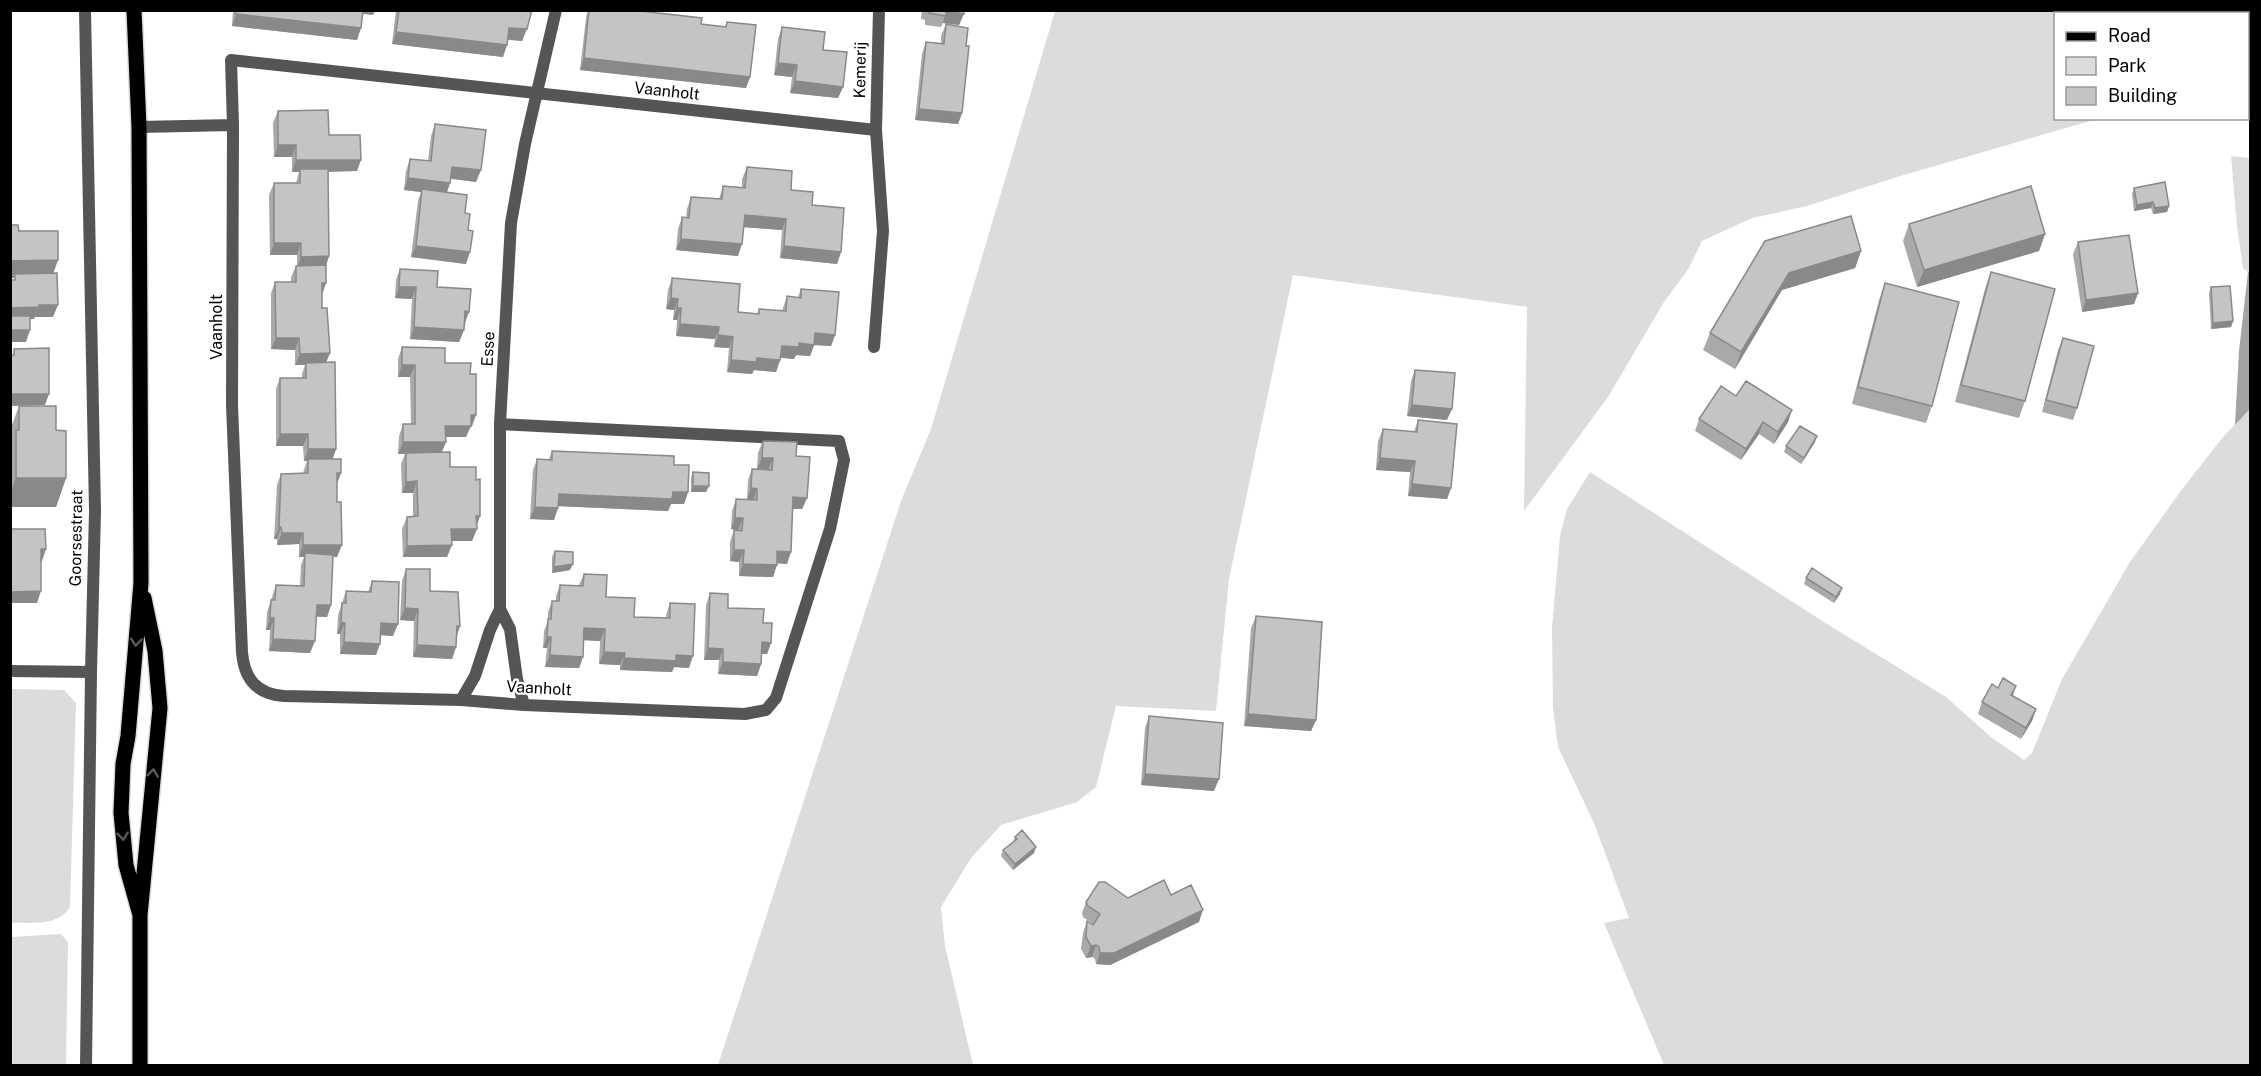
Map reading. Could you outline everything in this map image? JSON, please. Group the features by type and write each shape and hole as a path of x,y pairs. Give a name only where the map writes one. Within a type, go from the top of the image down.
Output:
{"main road":[{"path":"135,10 139,127 141,583 128,736 123,764 121,813 126,865 140,915"},
{"path":"140,1065 140,915 160,708 155,651 141,583"}],"street":[{"name":"Goorsestraat","path":"85,10 95,511 86,1065"},
{"path":"537,94 556,10"},
{"name":"Kemerij","path":"876,130 879,10"},
{"name":"Vaanholt","path":"500,424 839,441 844,460 830,528 776,698 766,710 746,714 524,705 461,700 271,695 256,686 244,670 232,405 233,125 231,60 876,130"},
{"name":"Esse","path":"461,700 476,676 490,630 500,609 500,424 512,223 537,94"},
{"path":"139,127 233,125"},
{"path":"874,347 883,231 876,130"},
{"name":"Esse","path":"500,609 510,629 517,679 524,705"},
{"path":"10,672 91,672"}],"green space":[{"path":"1055,10 2200,11 2054,12 2054,120 2094,120 1897,177 1807,206 1752,218 1702,241 1689,268 1664,302 1608,397 1524,511 1527,307 1293,275 1229,579 1216,711 1116,706 1096,787 1077,802 1001,825 971,858 941,907 945,946 973,1065 718,1065 901,501 931,429"},
{"path":"2231,156 2250,158 2250,274 2243,268"},
{"path":"2250,409 2250,1065 1664,1065 1604,923 1629,918 1594,823 1558,747 1553,708 1552,627 1560,536 1567,509 1590,472 1827,624 1946,697 1991,737 2024,760 2032,753 2062,679 2130,562 2223,437"},
{"path":"11,689 64,690 76,703 70,907 59,918 51,921 11,923"},
{"path":"61,934 68,942 66,1065 11,1065 11,937"}],"shaded area":[{"path":"2248,272 2250,274 2250,409 2235,425 2239,351"}],"building":[{"path":"236,10 363,10 361,28 236,14"},
{"path":"399,10 532,10 527,29 509,28 507,45 396,32"},
{"path":"589,10 631,10 702,18 701,24 726,27 727,22 756,25 750,77 584,58"},
{"path":"929,10 964,10 964,14 946,11 946,16 929,13"},
{"path":"946,24 968,28 966,46 969,46 962,113 919,109 926,42 944,44"},
{"path":"782,27 825,32 823,50 847,52 843,87 795,81 797,65 778,63"},
{"path":"328,110 329,135 360,135 361,160 296,160 296,145 278,145 278,111"},
{"path":"435,124 486,130 481,170 452,167 450,183 408,178 410,159 431,161"},
{"path":"747,167 792,171 791,190 813,192 812,205 844,208 841,252 784,246 786,219 745,215 742,244 681,239 682,217 689,218 691,197 722,199 723,186 745,188"},
{"path":"300,169 328,169 329,256 301,257 301,243 274,243 274,183 300,183"},
{"path":"2165,182 2169,206 2155,208 2153,202 2137,205 2134,188"},
{"path":"2031,186 2045,234 1924,270 1909,224"},
{"path":"422,189 467,195 465,213 470,214 468,230 473,231 470,252 416,246"},
{"path":"1851,216 1861,251 1789,273 1741,352 1710,333 1765,241"},
{"path":"10,225 18,225 19,231 58,231 58,260 10,261"},
{"path":"2129,235 2138,293 2086,300 2078,242"},
{"path":"326,265 326,283 322,283 322,308 327,308 330,353 300,354 299,338 276,338 275,282 296,282 296,266"},
{"path":"400,269 438,271 437,287 471,289 469,312 465,311 464,330 414,327 416,287 399,287"},
{"path":"1991,272 2055,289 2025,401 1961,385"},
{"path":"57,273 58,305 10,308 10,280 15,280 15,274"},
{"path":"672,278 740,284 738,312 759,314 759,309 786,311 787,296 801,298 801,289 839,292 835,335 815,333 814,345 799,343 799,347 782,346 780,360 757,358 756,362 731,360 733,337 718,335 719,327 680,324 681,308 677,308 678,299 671,298"},
{"path":"1885,283 1959,302 1932,406 1858,387"},
{"path":"2230,286 2233,321 2213,323 2211,287"},
{"path":"10,316 30,316 30,330 10,330"},
{"path":"2063,338 2094,346 2077,408 2046,400"},
{"path":"402,347 445,348 445,363 471,363 470,374 476,374 476,415 471,415 471,426 445,426 446,442 403,442 403,424 415,424 415,365 402,365"},
{"path":"49,348 49,394 10,394 10,355 14,355 14,349"},
{"path":"335,362 336,449 308,449 308,434 280,434 280,378 306,378 306,363"},
{"path":"1415,370 1455,373 1452,409 1412,405"},
{"path":"1746,381 1792,410 1778,432 1763,422 1746,449 1699,419 1721,386 1736,396"},
{"path":"19,406 56,406 56,430 66,431 66,478 16,478 16,430 19,430"},
{"path":"1418,420 1457,424 1451,488 1412,484 1415,461 1380,458 1383,429 1417,432"},
{"path":"1800,426 1817,436 1804,458 1786,446"},
{"path":"763,441 797,442 796,456 810,457 807,498 793,497 791,552 777,551 777,565 743,564 744,550 734,550 734,530 742,531 743,518 735,518 736,499 757,500 757,489 751,488 752,469 772,470 773,458 762,458"},
{"path":"552,451 674,456 674,465 689,465 688,492 673,492 672,499 559,494 558,508 535,507 537,459 552,460"},
{"path":"450,452 450,467 476,467 476,480 480,479 480,516 476,516 477,529 451,529 452,545 407,546 407,517 418,516 417,481 406,482 406,453"},
{"path":"308,459 341,459 341,473 337,473 337,502 341,502 342,545 303,545 303,533 282,533 279,527 281,474 308,473"},
{"path":"693,472 709,473 709,486 693,486"},
{"path":"10,529 45,529 46,549 41,549 41,591 10,592"},
{"path":"555,551 573,552 573,564 554,567"},
{"path":"305,553 333,555 331,605 317,605 315,641 273,639 274,618 270,618 271,600 275,600 276,585 304,586"},
{"path":"1812,568 1842,588 1836,597 1806,578"},
{"path":"406,569 430,569 430,591 458,592 460,626 457,626 456,647 417,645 418,609 405,608"},
{"path":"584,574 607,575 606,597 635,598 634,617 670,618 670,603 695,604 693,656 676,655 676,661 624,658 625,653 604,652 605,629 584,628 583,657 550,655 551,637 547,637 552,601 559,601 560,585 583,586"},
{"path":"372,581 399,582 398,624 381,623 380,644 344,642 345,623 341,622 342,603 346,603 346,591 371,592"},
{"path":"710,593 728,594 728,608 764,609 763,623 772,623 771,643 762,642 761,664 723,662 723,649 708,648"},
{"path":"1256,616 1322,622 1316,720 1248,714"},
{"path":"2003,678 2016,686 2011,695 2036,709 2026,728 1982,702 1992,684 1998,688"},
{"path":"1149,716 1223,723 1219,779 1145,774"},
{"path":"1022,830 1036,847 1015,864 1003,850 1017,839 1015,837"},
{"path":"1164,880 1171,895 1191,885 1203,910 1114,953 1100,953 1099,947 1091,946 1086,937 1087,921 1093,925 1100,914 1086,902 1099,882 1105,882 1128,898"}]}
